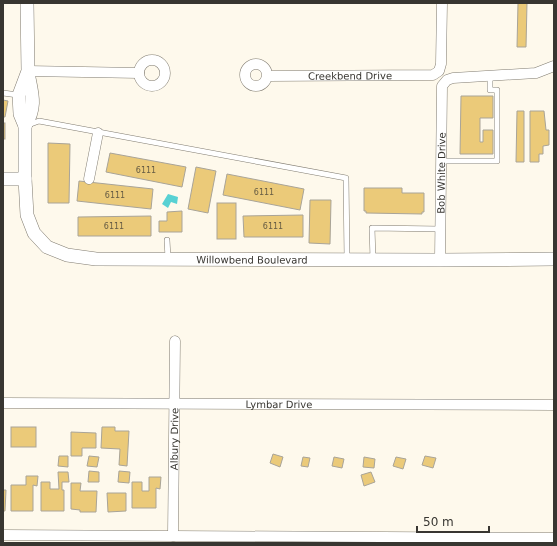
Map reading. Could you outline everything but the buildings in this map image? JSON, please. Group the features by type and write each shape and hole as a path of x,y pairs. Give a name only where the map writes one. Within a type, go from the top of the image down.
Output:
{"street":[{"path":"25,126 32,114 32,96 28,71 27,3"},
{"name":"Creekbend Drive","path":"268,76 433,75 439,71 441,64 442,3"},
{"path":"490,76 536,73 554,66"},
{"path":"28,71 139,73"},
{"path":"3,179 24,179 25,126 20,114 19,95 28,71"},
{"name":"Bob White Drive","path":"440,260 442,86 447,80 453,78 490,76"},
{"path":"89,179 98,133"},
{"name":"Willowbend Boulevard","path":"24,179 27,215 34,233 47,247 67,255 96,259 554,259"},
{"name":"Albury Drive","path":"173,536 175,341"},
{"name":"Lymbar Drive","path":"3,403 554,405"},
{"path":"3,535 554,538"}],"lane":[{"path":"440,161 497,161 497,90 490,90 490,76"},
{"path":"3,93 19,95"},
{"path":"25,126 39,121 346,178 347,260"},
{"path":"373,260 372,228 440,229"},
{"path":"167,240 168,259"}],"water":[{"path":"168,194 178,197 177,204 171,202 168,208 162,204"}]}
